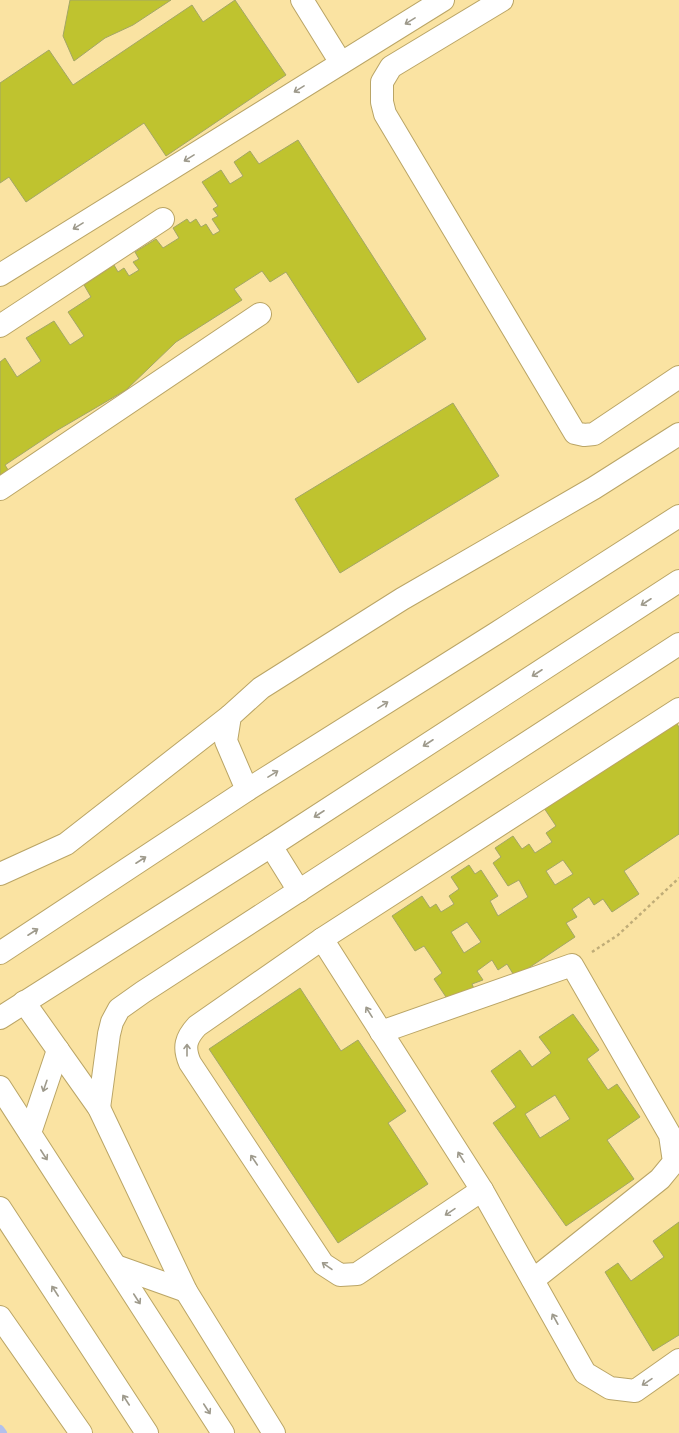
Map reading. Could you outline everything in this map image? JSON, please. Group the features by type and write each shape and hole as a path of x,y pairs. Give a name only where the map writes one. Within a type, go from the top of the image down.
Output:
{"street":[{"path":"302,0 341,63"},
{"path":"0,275 443,0"},
{"path":"502,0 390,67 382,82 382,102 385,114 575,433 584,435 594,434 679,377"},
{"path":"0,326 163,219"},
{"path":"0,489 260,314"},
{"path":"0,874 66,844 230,716 261,688 402,599 594,488 679,434"},
{"path":"0,953 247,790 679,516"},
{"path":"0,1018 271,846 679,581"},
{"path":"99,1108 109,1034 112,1022 119,1009 679,644"},
{"path":"482,1190 357,1274 340,1275 323,1264 190,1063 186,1053 190,1034 197,1026 322,939 679,709"},
{"path":"230,716 226,742 247,790"},
{"path":"271,846 299,891"},
{"path":"322,939 482,1190 585,1373 610,1388 635,1390 679,1360"},
{"path":"381,1032 572,965 670,1135 674,1162 660,1179 533,1280"},
{"path":"24,1002 99,1108 186,1291 274,1433"},
{"path":"30,1133 58,1050"},
{"path":"0,1086 223,1433"},
{"path":"0,1208 147,1433"},
{"path":"116,1266 186,1291"},
{"path":"0,1317 81,1433"}],"path":[{"path":"572,965 618,935 679,878"}],"building":[{"path":"70,0 171,0 133,25 105,38 74,61 63,36"},
{"path":"235,0 286,75 166,156 144,123 26,202 9,177 0,183 0,83 49,50 73,85 192,5 203,22"},
{"path":"298,140 426,339 358,383 286,272 270,282 262,271 234,289 242,300 176,342 126,390 56,431 5,465 10,473 0,479 0,362 5,358 17,377 41,361 26,338 54,321 70,345 84,336 68,312 91,297 84,285 114,265 118,272 124,268 129,276 139,270 133,262 139,259 135,252 156,239 163,248 179,238 173,228 187,219 190,223 196,219 201,227 206,224 213,235 220,231 212,219 218,216 213,209 218,206 202,182 221,170 230,184 243,176 234,162 250,151 259,164"},
{"path":"453,403 499,476 340,573 295,499"},
{"path":"673,718 679,727 679,834 624,871 639,894 612,912 603,899 594,905 589,897 572,909 577,917 566,923 575,937 515,977 507,964 498,970 492,960 477,971 483,980 472,984 475,991 450,1003 434,979 442,973 424,946 415,951 392,916 422,896 430,908 436,904 441,912 454,904 449,896 459,889 451,877 469,865 475,874 481,870 498,896 490,901 498,916 528,897 519,880 508,886 493,863 501,857 495,848 513,836 522,849 529,844 535,853 552,842 546,833 556,826 542,805","holes":["563,860 573,874 555,885 546,871","467,922 481,942 464,953 451,932"]},
{"path":"300,988 341,1051 358,1040 406,1111 388,1123 428,1184 338,1243 209,1049"},
{"path":"573,1014 599,1050 587,1059 608,1090 617,1084 640,1117 607,1140 634,1179 566,1226 493,1123 516,1107 491,1071 520,1050 532,1067 551,1053 539,1037","holes":["555,1095 570,1119 540,1138 525,1114"]},
{"path":"679,1222 679,1335 653,1351 605,1272 618,1263 631,1281 664,1257 653,1241"}],"waterway":[{"path":"0,1429 3,1433"}]}
